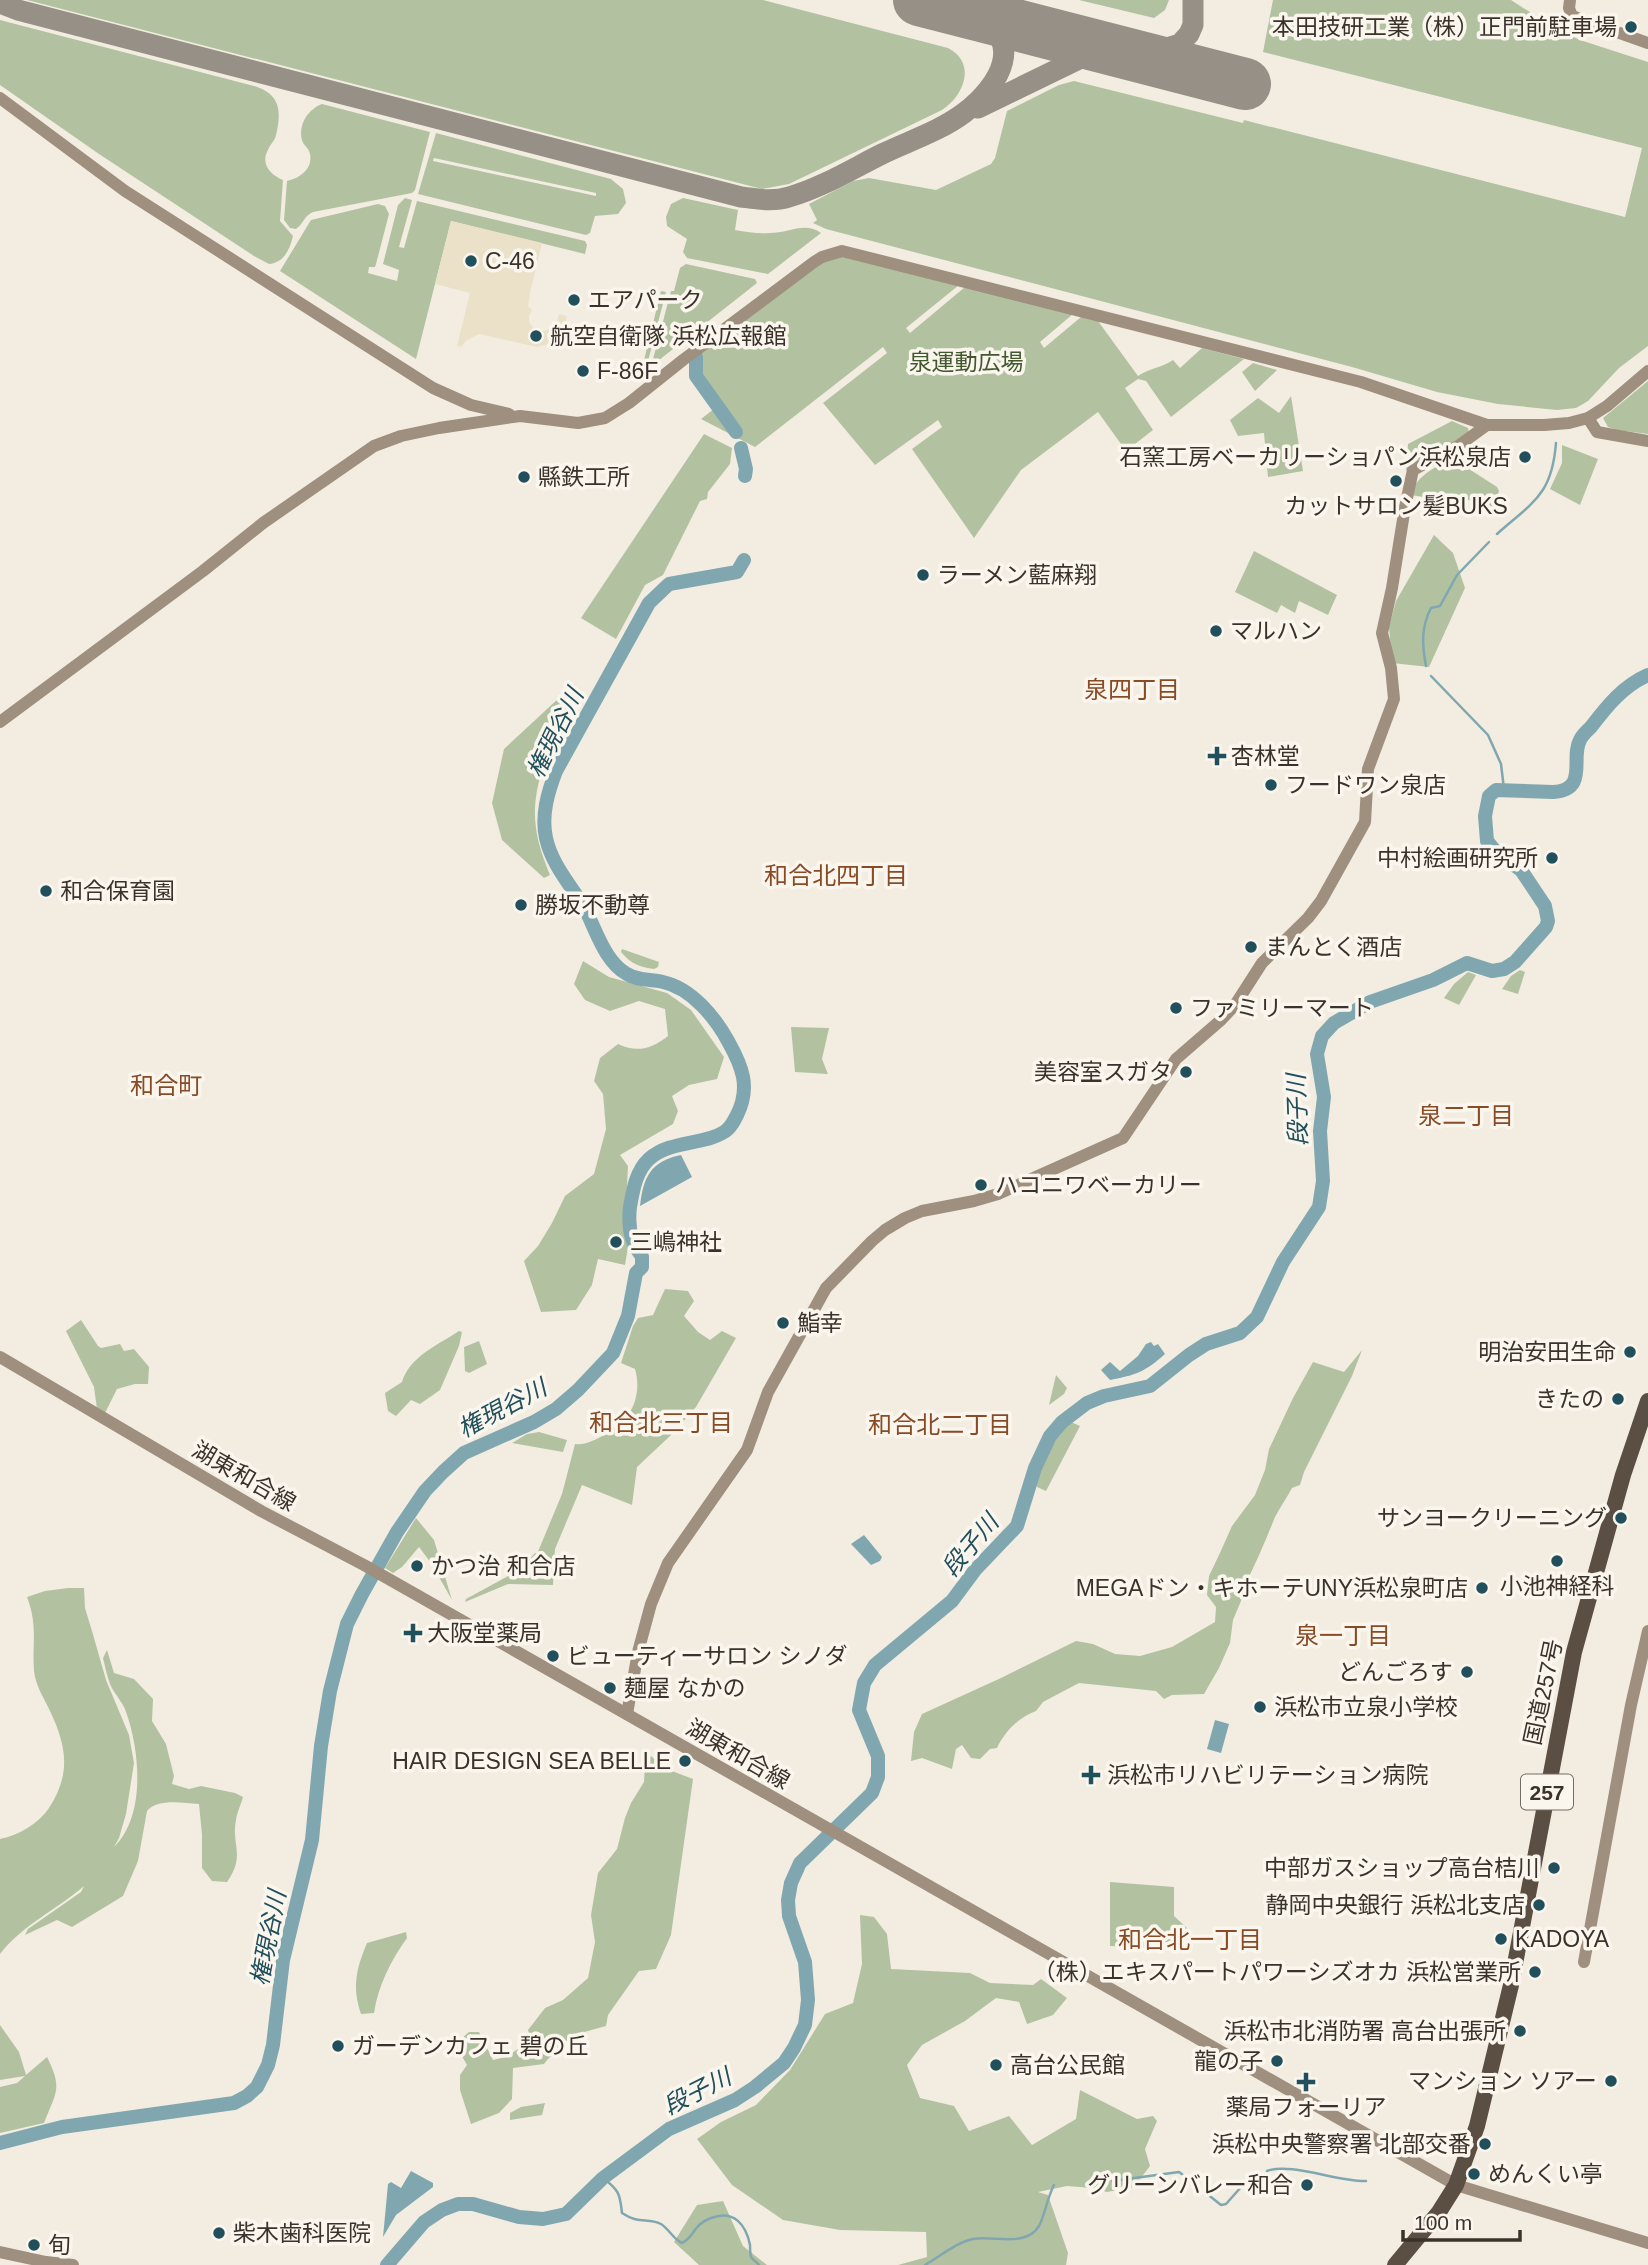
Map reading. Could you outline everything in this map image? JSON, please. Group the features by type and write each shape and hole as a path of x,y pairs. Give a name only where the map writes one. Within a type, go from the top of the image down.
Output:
{"highway":[{"name":"国道257号","path":"1395,2265 1439,2212 1456,2185 1481,2114 1505,2016 1574,1651 1623,1475 1648,1401"}],"street":[{"path":"1570,0 1572,16 1648,43"},
{"path":"0,98 125,191 433,388 471,405 520,416 578,423 605,418 629,404 814,262 842,251 1361,382 1487,425 1544,425 1588,418 1607,406 1648,371"},
{"path":"0,722 263,523 374,446 401,436 439,428 520,416"},
{"path":"1588,418 1597,432 1648,441"},
{"path":"627,1714 645,1628 668,1563 747,1450 768,1392 826,1287 872,1241 905,1218 922,1211 974,1202 998,1194 1123,1138 1176,1059 1235,1005 1262,963 1308,918 1321,901 1366,822 1368,769 1394,699 1391,668 1382,633 1413,470 1458,446 1487,425"},
{"name":"湖東和合線","path":"0,1357 261,1511 364,1565 1456,2185 1648,2243"},
{"path":"1584,1962 1631,1706 1648,1631"},
{"path":"0,2252 74,2265"}],"green space":[{"path":"27,0 763,0 948,48 957,54 965,71 956,97 942,110 789,184 762,189"},
{"path":"1079,0 1169,0 1165,10 1154,18"},
{"path":"1273,0 1511,0 1553,27 1580,40 1648,62 1648,346 1619,368 1588,401 1576,408 1557,410 1498,404 1437,392 1352,367 826,229 813,223 817,220 809,204 853,181 869,178 936,190 991,164 1007,111 1059,85 1074,81 1243,123 1244,120 1625,217 1642,148 1263,52"},
{"path":"0,20 254,86 274,98 279,118 275,137 265,160 271,172 283,180 280,221 293,236 286,254 279,261 269,264 254,256 0,85"},
{"path":"322,104 430,132 412,193 313,212 296,229 290,228 284,220 287,181 301,175 310,164 310,154 303,142 301,129 308,114"},
{"path":"436,133 611,179 623,189 626,203 618,214 595,216 590,233 586,235 418,194","holes":["434,158 596,193 596,196 433,161"]},
{"path":"405,198 412,200 399,247 404,248 417,201 585,241 585,254 451,221 416,359 280,271 311,220 378,204 385,206 389,214 375,267 369,267 368,273 397,281 399,270 383,264 398,205"},
{"path":"683,198 738,210 735,230 777,233 809,228 821,233 768,274 687,258 683,252 687,239 667,226 666,217 671,204"},
{"name":"泉運動広場","path":"834,257 849,257 959,285 906,328 910,333 965,287 1073,314 1040,342 1044,348 1081,317 1098,321 1138,376 1173,360 1180,368 1202,348 1244,359 1171,417 1146,381 1138,379 1125,388 1153,430 1126,451 1098,412 1021,470 974,538 912,449 942,427 938,420 875,465 823,403 887,353 883,347 755,447 701,419 719,405 721,400 701,372 699,353 818,263"},
{"path":"686,264 755,279 757,283 654,364 652,363 671,291 674,291 680,268"},
{"path":"661,291 666,292 648,361 644,360"},
{"path":"1253,363 1277,370 1255,391 1242,372"},
{"path":"1648,381 1648,434 1608,427 1603,418"},
{"path":"1291,396 1303,471 1268,477 1264,433 1238,436 1230,420 1258,398 1279,413"},
{"path":"1452,421 1468,428 1469,435 1406,471 1408,444"},
{"path":"704,434 732,448 730,464 708,492 707,499 700,501 663,575 645,585 616,639 581,618"},
{"path":"1562,445 1598,459 1580,505 1550,489 1562,463"},
{"path":"1452,458 1497,487 1499,491 1494,507 1461,498 1459,503 1411,495 1422,477"},
{"path":"1434,535 1453,553 1465,588 1429,667 1392,663 1389,627 1396,601"},
{"path":"1254,551 1337,595 1328,615 1299,601 1295,613 1281,605 1277,613 1235,592"},
{"path":"574,684 583,692 555,739 537,792 537,834 550,875 544,878 502,840 492,803 504,749"},
{"path":"622,949 659,962 658,967 654,969 636,964 621,952"},
{"path":"583,961 609,977 667,993 691,1010 724,1057 717,1079 689,1085 672,1096 678,1111 673,1124 620,1155 628,1166 625,1224 628,1247 625,1265 598,1259 592,1285 576,1310 541,1312 524,1261 538,1246 565,1196 594,1174 606,1129 603,1094 594,1081 600,1058 618,1044 638,1049 656,1044 668,1036 665,1009 639,1001 610,1011 585,1000 574,984"},
{"path":"1520,970 1525,972 1518,994 1502,989 1511,976"},
{"path":"1468,972 1476,975 1459,1005 1444,998 1454,984"},
{"path":"791,1027 829,1028 822,1059 828,1074 795,1072"},
{"path":"665,1289 688,1291 694,1301 684,1316 698,1332 710,1340 722,1331 736,1338 696,1407 637,1467 632,1505 582,1485 555,1549 553,1585 508,1584 465,1602 519,1570 537,1554 562,1494 575,1444 589,1442 605,1434 630,1412 636,1396 636,1374 635,1369 621,1363 633,1326 638,1318 653,1315"},
{"path":"81,1320 98,1346 101,1348 120,1344 124,1351 134,1349 149,1367 148,1384 117,1389 105,1413 97,1409 94,1387 66,1331"},
{"path":"459,1331 462,1332 459,1346 440,1390 420,1404 411,1400 396,1416 388,1411 385,1393 402,1382 418,1358"},
{"path":"479,1341 487,1364 469,1373 465,1371 464,1347"},
{"path":"1362,1350 1300,1485 1292,1488 1275,1517 1245,1585 1246,1589 1233,1620 1230,1643 1204,1694 1172,1695 1164,1699 1156,1691 1079,1683 1043,1702 1036,1711 1018,1721 997,1748 990,1749 980,1759 971,1758 962,1745 956,1749 952,1769 922,1758 911,1761 914,1732 922,1714 1076,1641 1093,1644 1115,1654 1140,1656 1172,1647 1215,1622 1216,1607 1207,1595 1209,1576 1232,1526 1255,1495 1265,1470 1269,1449 1293,1398 1313,1362 1344,1372"},
{"path":"1056,1375 1067,1388 1064,1394 1049,1405"},
{"path":"1071,1422 1080,1426 1046,1491 1037,1487 1043,1460 1052,1443"},
{"path":"539,1432 567,1440 563,1452 512,1443 527,1434"},
{"path":"416,1518 434,1540 452,1600 419,1547 402,1567 393,1573 385,1568"},
{"path":"68,1588 84,1588 85,1608 106,1680 129,1735 134,1763 126,1814 114,1847 124,1834 136,1801 137,1764 126,1712 107,1674 103,1658 107,1650 114,1673 134,1679 153,1699 152,1721 166,1744 174,1776 172,1784 189,1789 201,1786 243,1797 235,1829 236,1865 227,1882 212,1881 202,1868 199,1804 157,1804 147,1811 138,1861 123,1896 72,1927 57,1920 25,1935 28,1929 81,1892 84,1886 19,1934 0,1954 0,1839 28,1828 45,1814 61,1784 64,1760 60,1737 35,1677 34,1626 27,1597"},
{"path":"651,1756 664,1768 693,1779 671,1935 656,1969 639,1971 608,2015 606,2026 570,2036 544,2064 513,2068 512,2099 499,2113 471,2124 460,2090 460,2075 467,2065 455,2044 469,2032 479,2032 493,2060 506,2057 531,2040 528,2030 545,2008 563,2000 588,1978 595,1942 591,1915 598,1873 617,1849 625,1818 644,1782 645,1764"},
{"path":"1110,1882 1174,1887 1174,1916 1189,1930 1187,1950 1110,1946"},
{"path":"860,1915 874,1917 887,1934 891,1969 970,1973 990,1983 1033,1985 1041,1979 1067,1998 1053,2015 1027,2024 1019,2002 996,1998 965,2021 922,2045 907,2065 920,2098 954,2106 969,2131 1009,2116 1032,2145 1076,2119 1080,2090 1137,2119 1153,2116 1157,2121 1145,2149 1150,2166 1134,2187 1107,2192 1067,2186 1038,2192 1048,2195 1068,2253 1066,2265 898,2265 927,2257 926,2232 840,2230 783,2220 732,2185 697,2139 721,2122 756,2105 790,2070 825,2014 853,2003 862,1964"},
{"path":"406,1932 407,1938 382,1983 374,2013 361,2014 356,1978 367,1943"},
{"path":"0,2025 19,2052 26,2075 47,2057 55,2076 56,2090 44,2123 0,2133 0,2087 17,2083 25,2076 0,2080"},
{"path":"545,2103 542,2115 510,2120 510,2113 521,2107"},
{"path":"723,2201 743,2246 767,2265 699,2265 674,2242 697,2205"}],"shaded area":[{"path":"451,221 542,243 530,293 528,306 532,310 529,322 535,330 545,331 557,321 559,314 567,316 560,345 552,343 537,347 479,334 461,347 457,346 470,293 435,284"}],"water":[{"path":"681,1155 692,1177 640,1206 643,1187 650,1172 662,1161"},
{"path":"1151,1342 1154,1346 1158,1344 1165,1354 1146,1369 1110,1380 1101,1370 1110,1362 1120,1371"},
{"path":"864,1535 882,1557 871,1565 851,1544"},
{"path":"1215,1720 1229,1724 1221,1753 1207,1749"},
{"path":"411,2171 433,2183 433,2187 396,2215 383,2237 388,2184 391,2182 401,2188"}],"waterway":[{"name":"権現谷川","path":"696,357 696,376 736,432"},
{"path":"1497,534 1530,505 1545,486 1554,461 1556,443"},
{"name":"権現谷川","path":"741,448 745,476"},
{"path":"1426,666 1423,636 1431,608 1440,606 1457,575 1489,542"},
{"name":"権現谷川","path":"0,2143 62,2127 234,2103 257,2087 268,2065 273,2045 283,1960 312,1840 321,1746 330,1691 347,1624 397,1532 425,1491 443,1472 464,1453 534,1422 556,1409 613,1353 628,1316 636,1273 642,1267 642,1256 632,1240 629,1220 632,1194 641,1169 657,1153 724,1132 737,1115 743,1095 743,1077 723,1032 709,1013 683,990 663,982 631,976 612,961 584,907 552,857 544,821 548,795 556,771 649,603 669,584 737,572 744,560"},
{"name":"段子川","path":"387,2265 424,2222 442,2210 458,2204 473,2204 519,2217 543,2219 566,2214 603,2178 669,2129 735,2100 784,2063 805,2025 808,2000 805,1962 789,1916 791,1883 800,1863 872,1793 878,1777 878,1756 859,1710 864,1683 875,1665 952,1601 975,1570 1017,1526 1035,1468 1050,1436 1062,1422 1087,1403 1104,1396 1150,1386 1206,1344 1240,1333 1257,1317 1283,1262 1319,1207 1323,1181 1320,1131 1324,1097 1317,1054 1322,1036 1334,1023 1370,1002 1433,980 1467,963 1492,971 1504,969 1515,962 1546,927 1548,921 1545,906 1521,870 1496,852 1487,841 1485,816 1489,796 1496,790 1553,792 1571,786 1575,779 1577,747 1582,736 1616,697 1648,675"},
{"path":"1431,676 1488,735 1501,764 1504,789"},
{"path":"1267,2171 1301,2170 1366,2181"},
{"path":"1112,2181 1179,2172 1198,2186"},
{"path":"1206,2193 1221,2205 1226,2204 1250,2177"},
{"path":"603,2178 618,2193 622,2213 634,2219 661,2224 682,2243 705,2221 719,2216 732,2217 742,2225 750,2245 751,2257 759,2265"},
{"path":"925,2265 954,2246 973,2239 1018,2239 1033,2233 1041,2222 1054,2185"}],"taxiway":[{"path":"978,108 1085,56 1115,51 1153,52 1180,44 1193,25 1193,0"},
{"path":"0,3 18,10 741,197 771,200 783,199 825,183 945,125 977,102 997,76 1004,49 999,36 989,24 972,14"}],"runway":[{"path":"919,0 1245,84"}],"place":[{"name":"本田技研工業（株）正門前駐車場","path":"1631,27"},
{"name":"C-46","path":"471,261"},
{"name":"エアパーク","path":"574,300"},
{"name":"航空自衛隊 浜松広報館","path":"536,336"},
{"name":"F-86F","path":"583,371"},
{"name":"石窯工房ベーカリーショパン浜松泉店","path":"1525,457"},
{"name":"縣鉄工所","path":"524,477"},
{"name":"カットサロン髪BUKS","path":"1396,481"},
{"name":"ラーメン藍麻翔","path":"923,575"},
{"name":"マルハン","path":"1216,631"},
{"name":"杏林堂","path":"1217,756"},
{"name":"フードワン泉店","path":"1271,785"},
{"name":"中村絵画研究所","path":"1552,858"},
{"name":"和合保育園","path":"46,891"},
{"name":"勝坂不動尊","path":"521,905"},
{"name":"まんとく酒店","path":"1251,947"},
{"name":"ファミリーマート","path":"1176,1008"},
{"name":"美容室スガタ","path":"1186,1072"},
{"name":"ハコニワベーカリー","path":"981,1185"},
{"name":"三嶋神社","path":"616,1242"},
{"name":"鮨幸","path":"783,1323"},
{"name":"明治安田生命","path":"1630,1352"},
{"name":"きたの","path":"1618,1399"},
{"name":"サンヨークリーニング","path":"1621,1518"},
{"name":"小池神経科","path":"1557,1561"},
{"name":"かつ治 和合店","path":"417,1566"},
{"name":"MEGAドン・キホーテUNY浜松泉町店","path":"1482,1588"},
{"name":"大阪堂薬局","path":"413,1633"},
{"name":"ビューティーサロン シノダ","path":"553,1656"},
{"name":"どんごろす","path":"1467,1672"},
{"name":"麺屋 なかの","path":"610,1688"},
{"name":"浜松市立泉小学校","path":"1260,1707"},
{"name":"HAIR DESIGN SEA BELLE","path":"685,1761"},
{"name":"浜松市リハビリテーション病院","path":"1091,1775"},
{"name":"中部ガスショップ高台桔川","path":"1554,1868"},
{"name":"静岡中央銀行 浜松北支店","path":"1539,1905"},
{"name":"KADOYA","path":"1501,1939"},
{"name":"（株）エキスパートパワーシズオカ 浜松営業所","path":"1535,1972"},
{"name":"浜松市北消防署 高台出張所","path":"1520,2031"},
{"name":"ガーデンカフェ 碧の丘","path":"338,2046"},
{"name":"龍の子","path":"1277,2061"},
{"name":"高台公民館","path":"996,2065"},
{"name":"マンション ソアー","path":"1611,2081"},
{"name":"薬局フォーリア","path":"1306,2082"},
{"name":"浜松中央警察署 北部交番","path":"1485,2144"},
{"name":"めんくい亭","path":"1474,2174"},
{"name":"グリーンバレー和合","path":"1307,2185"},
{"name":"柴木歯科医院","path":"219,2233"},
{"name":"旬","path":"34,2245"}],"district":[{"name":"泉四丁目","path":"1132,689"},
{"name":"和合北四丁目","path":"836,875"},
{"name":"和合町","path":"166,1085"},
{"name":"泉二丁目","path":"1466,1115"},
{"name":"和合北三丁目","path":"661,1422"},
{"name":"和合北二丁目","path":"940,1424"},
{"name":"泉一丁目","path":"1343,1635"},
{"name":"和合北一丁目","path":"1190,1939"}]}
